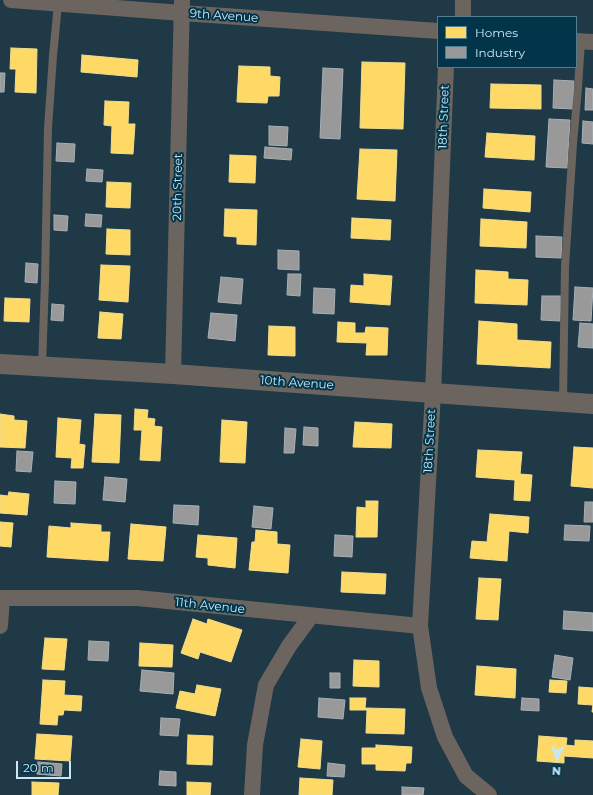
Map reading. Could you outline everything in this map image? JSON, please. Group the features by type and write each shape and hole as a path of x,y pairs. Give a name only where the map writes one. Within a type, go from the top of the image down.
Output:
{"street":[{"name":"9th Avenue","path":"10,0 58,4 182,7 437,31"},
{"path":"463,0 463,16"},
{"name":"20th Street","path":"173,374 182,7"},
{"name":"18th Street","path":"446,68 433,393 420,626 428,688 445,737 466,776 489,795"},
{"name":"10th Avenue","path":"0,364 173,374 593,404"},
{"path":"0,626 1,598"},
{"name":"11th Avenue","path":"1,598 137,598 420,626"},
{"path":"252,795 255,745 266,684 289,646 311,616"}],"lane":[{"path":"42,367 48,128 58,4"},
{"path":"563,402 565,267 573,144 583,41"}],"building: Homes":[{"path":"11,48 37,49 36,93 15,92 16,69 10,69"},
{"path":"82,55 138,60 137,77 81,72"},
{"path":"362,62 405,63 403,129 360,128"},
{"path":"239,66 270,67 270,76 280,77 279,96 268,96 267,103 237,102"},
{"path":"491,84 541,85 541,109 490,108"},
{"path":"105,101 129,102 128,124 135,124 133,154 111,153 112,126 104,125"},
{"path":"487,133 535,136 534,160 485,157"},
{"path":"360,149 397,150 395,201 357,199"},
{"path":"230,155 256,156 255,183 229,182"},
{"path":"107,182 131,183 130,208 106,207"},
{"path":"484,189 531,192 530,212 483,208"},
{"path":"225,209 257,210 256,245 237,244 237,237 224,236"},
{"path":"352,218 391,220 390,240 351,238"},
{"path":"481,219 527,222 526,248 480,246"},
{"path":"107,229 130,230 130,255 106,254"},
{"path":"101,265 130,266 128,302 99,300"},
{"path":"476,270 508,272 508,279 528,280 527,305 475,303"},
{"path":"364,274 392,276 390,305 350,302 351,285 364,286"},
{"path":"5,298 30,299 29,322 4,321"},
{"path":"100,312 123,314 121,339 98,338"},
{"path":"479,321 517,324 517,340 551,342 550,368 477,364"},
{"path":"338,322 355,323 355,333 365,333 366,327 388,328 387,355 366,355 367,343 337,342"},
{"path":"269,326 295,327 295,356 268,355"},
{"path":"135,409 148,410 147,418 155,419 154,426 162,427 160,461 140,460 142,430 134,430"},
{"path":"0,414 14,416 14,420 27,421 25,448 0,447"},
{"path":"95,414 121,415 119,463 92,462"},
{"path":"58,418 81,420 79,444 85,445 83,468 71,468 72,458 56,457"},
{"path":"222,420 247,422 245,463 220,462"},
{"path":"355,422 392,424 391,448 353,447"},
{"path":"574,447 593,448 593,488 571,486"},
{"path":"478,450 522,452 520,474 532,475 530,501 514,500 515,480 476,477"},
{"path":"9,492 29,494 27,515 0,513 0,495 8,496"},
{"path":"366,501 378,501 377,537 356,537 357,507 366,508"},
{"path":"490,514 529,517 528,533 509,531 507,561 470,558 472,541 487,542"},
{"path":"0,522 13,523 11,547 0,546"},
{"path":"71,523 101,525 101,532 110,532 108,561 47,557 49,526 71,528"},
{"path":"131,524 166,527 163,561 128,559"},
{"path":"256,530 277,532 277,544 290,545 288,573 249,570 252,542 255,542"},
{"path":"198,535 237,538 235,568 208,565 208,558 196,557"},
{"path":"342,572 386,574 385,594 341,592"},
{"path":"479,578 501,579 498,620 476,619"},
{"path":"193,619 207,624 208,619 242,630 231,662 200,652 198,659 181,653"},
{"path":"45,638 67,639 64,670 42,669"},
{"path":"140,643 173,645 172,667 139,666"},
{"path":"354,660 379,661 379,687 353,686"},
{"path":"477,666 516,669 515,698 475,695"},
{"path":"43,680 65,681 64,695 82,696 81,711 64,710 63,715 58,715 57,725 40,724"},
{"path":"550,680 567,681 566,693 549,692"},
{"path":"197,685 221,689 215,716 176,708 180,691 195,694"},
{"path":"579,687 593,688 593,705 578,704"},
{"path":"350,698 366,698 365,708 405,709 404,734 366,733 367,710 350,710"},
{"path":"37,734 72,736 70,761 35,759"},
{"path":"188,735 213,736 212,765 187,764"},
{"path":"539,736 567,738 566,745 575,746 575,740 593,741 593,758 564,756 564,763 537,761"},
{"path":"301,739 322,741 320,769 298,767"},
{"path":"376,745 412,747 411,763 406,763 405,771 376,770 376,764 362,764 362,748 376,748"},
{"path":"300,778 333,780 332,795 299,795"},
{"path":"32,782 59,783 58,795 32,795"},
{"path":"187,782 211,783 210,795 187,795"}],"building: Industry":[{"path":"323,68 343,69 340,139 320,138"},
{"path":"0,73 5,73 4,92 0,92"},
{"path":"554,80 574,81 573,109 553,108"},
{"path":"586,88 593,89 593,110 585,110"},
{"path":"549,119 570,120 567,168 546,167"},
{"path":"583,121 593,122 593,144 582,143"},
{"path":"269,126 288,127 287,146 269,145"},
{"path":"57,143 75,144 74,162 56,161"},
{"path":"265,147 292,149 291,160 264,158"},
{"path":"87,169 103,170 102,182 86,181"},
{"path":"86,214 102,215 101,227 85,226"},
{"path":"54,215 68,216 67,231 54,230"},
{"path":"536,236 562,237 561,258 536,257"},
{"path":"278,250 299,251 299,270 278,269"},
{"path":"26,263 38,264 37,283 25,282"},
{"path":"288,274 301,274 300,296 287,295"},
{"path":"221,277 243,279 241,304 218,302"},
{"path":"575,287 593,288 591,321 573,320"},
{"path":"314,288 335,289 334,314 313,313"},
{"path":"542,296 561,296 560,321 541,320"},
{"path":"52,304 64,305 63,321 51,320"},
{"path":"211,313 237,315 235,341 208,338"},
{"path":"580,323 593,324 593,348 578,347"},
{"path":"304,427 318,428 318,446 303,445"},
{"path":"285,428 296,429 294,453 284,453"},
{"path":"17,451 33,452 31,472 16,471"},
{"path":"105,477 127,479 125,502 103,500"},
{"path":"55,481 76,482 75,504 54,503"},
{"path":"585,502 593,502 593,522 584,522"},
{"path":"174,505 199,506 198,525 173,523"},
{"path":"254,506 273,508 271,529 252,527"},
{"path":"565,525 590,526 589,541 564,540"},
{"path":"335,535 353,536 352,557 334,556"},
{"path":"564,611 593,613 593,631 563,629"},
{"path":"89,641 109,642 108,661 88,660"},
{"path":"555,655 573,658 570,680 552,677"},
{"path":"142,670 174,673 173,694 140,691"},
{"path":"330,673 340,673 340,688 330,688"},
{"path":"319,698 345,700 343,719 318,717"},
{"path":"522,698 539,699 539,711 521,710"},
{"path":"161,718 180,719 178,736 160,735"},
{"path":"38,762 62,764 61,776 37,774"},
{"path":"328,763 345,765 344,777 327,776"},
{"path":"160,771 176,772 176,786 159,785"},
{"path":"402,787 424,788 423,795 402,795"}]}
